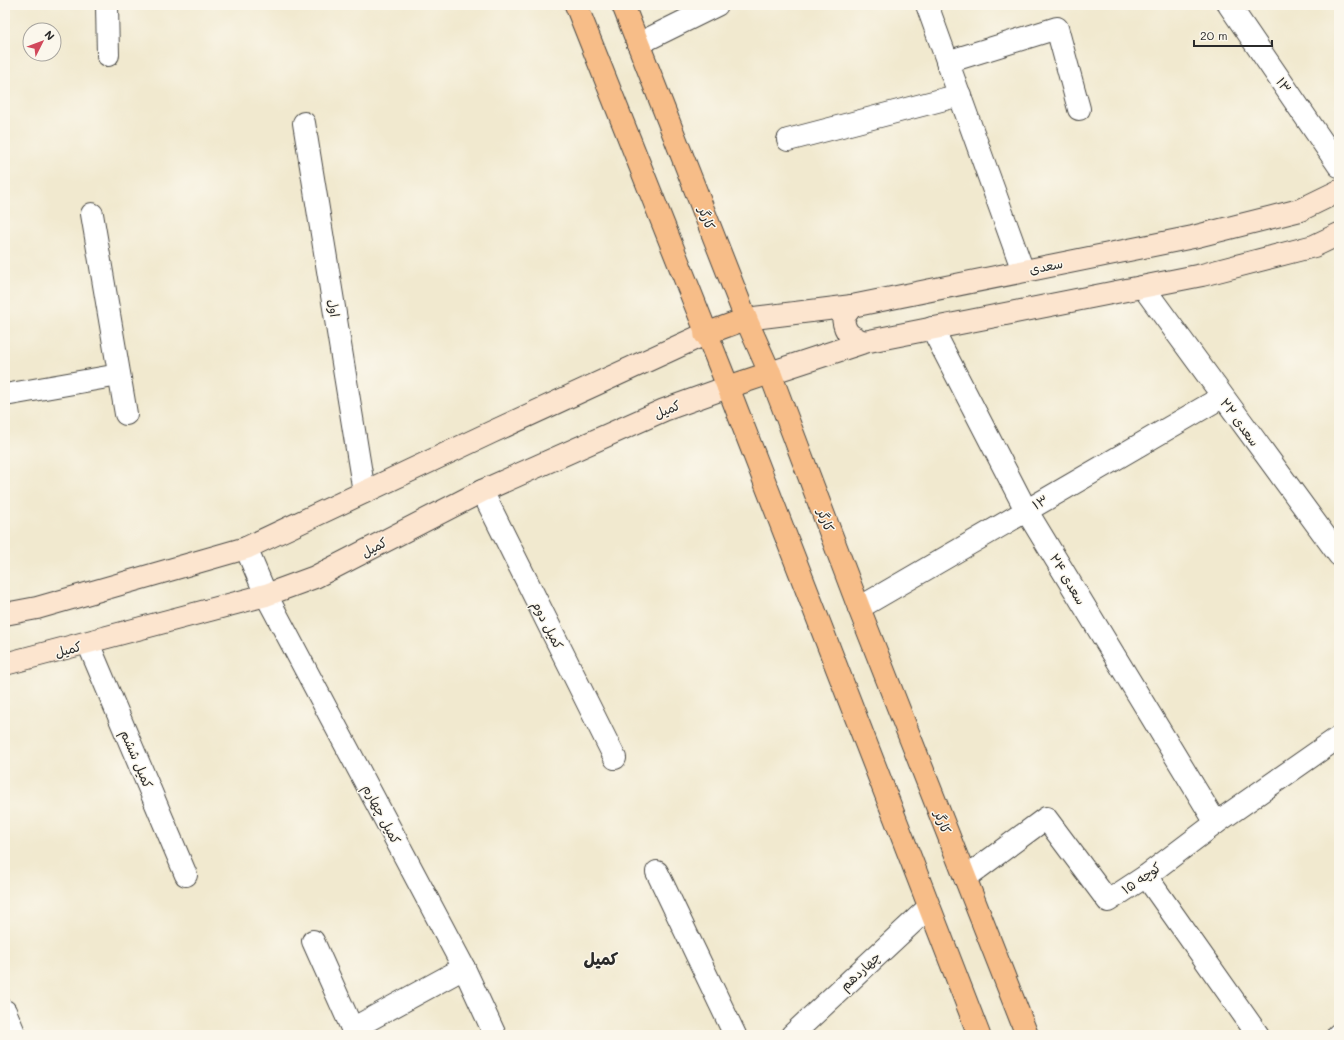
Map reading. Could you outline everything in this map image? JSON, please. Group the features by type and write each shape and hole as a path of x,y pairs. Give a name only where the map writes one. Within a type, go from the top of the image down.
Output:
{"main road":[{"path":"576,5 705,334 728,387 979,1035"},
{"name":"کارگر","path":"623,5 746,319 770,372 859,608 1027,1035"},
{"path":"705,334 746,319"},
{"path":"728,387 770,372"}],"street":[{"path":"107,5 108,55"},
{"path":"638,44 717,5"},
{"path":"927,5 1023,271"},
{"name":"۱۳","path":"1229,5 1339,166"},
{"path":"947,62 1057,28 1079,109"},
{"path":"788,140 960,95"},
{"name":"اول","path":"304,123 364,492"},
{"name":"سعدی","path":"746,319 852,306 1193,237 1300,210 1339,191"},
{"path":"92,214 126,414"},
{"path":"770,372 864,342 1202,275 1314,246 1339,234"},
{"name":"سعدی ۲۲","path":"1143,287 1339,555"},
{"path":"852,306 842,318 844,328 851,337 864,342"},
{"name":"سعدی ۲۴","path":"932,328 1026,510 1216,823"},
{"path":"5,614 37,608 246,548 705,334"},
{"path":"5,395 119,374"},
{"name":"کمیل","path":"5,664 266,595 315,577 482,491 664,410 728,387"},
{"name":"۱۳","path":"859,608 1222,397"},
{"name":"کمیل دوم","path":"482,491 615,758"},
{"name":"کمیل چهارم","path":"246,548 266,595 464,968 495,1035"},
{"name":"کمیل ششم","path":"88,643 186,875"},
{"name":"کوچه ۱۵","path":"965,878 1046,818 1108,900 1146,876 1216,823 1339,737"},
{"path":"658,872 735,1035"},
{"path":"1146,876 1258,1035"},
{"name":"چهاردهم","path":"792,1035 929,907"},
{"path":"313,941 354,1032 464,968"},
{"path":"5,1011 15,1035"}],"district":[{"name":"کمیل","path":"601,959"}]}
